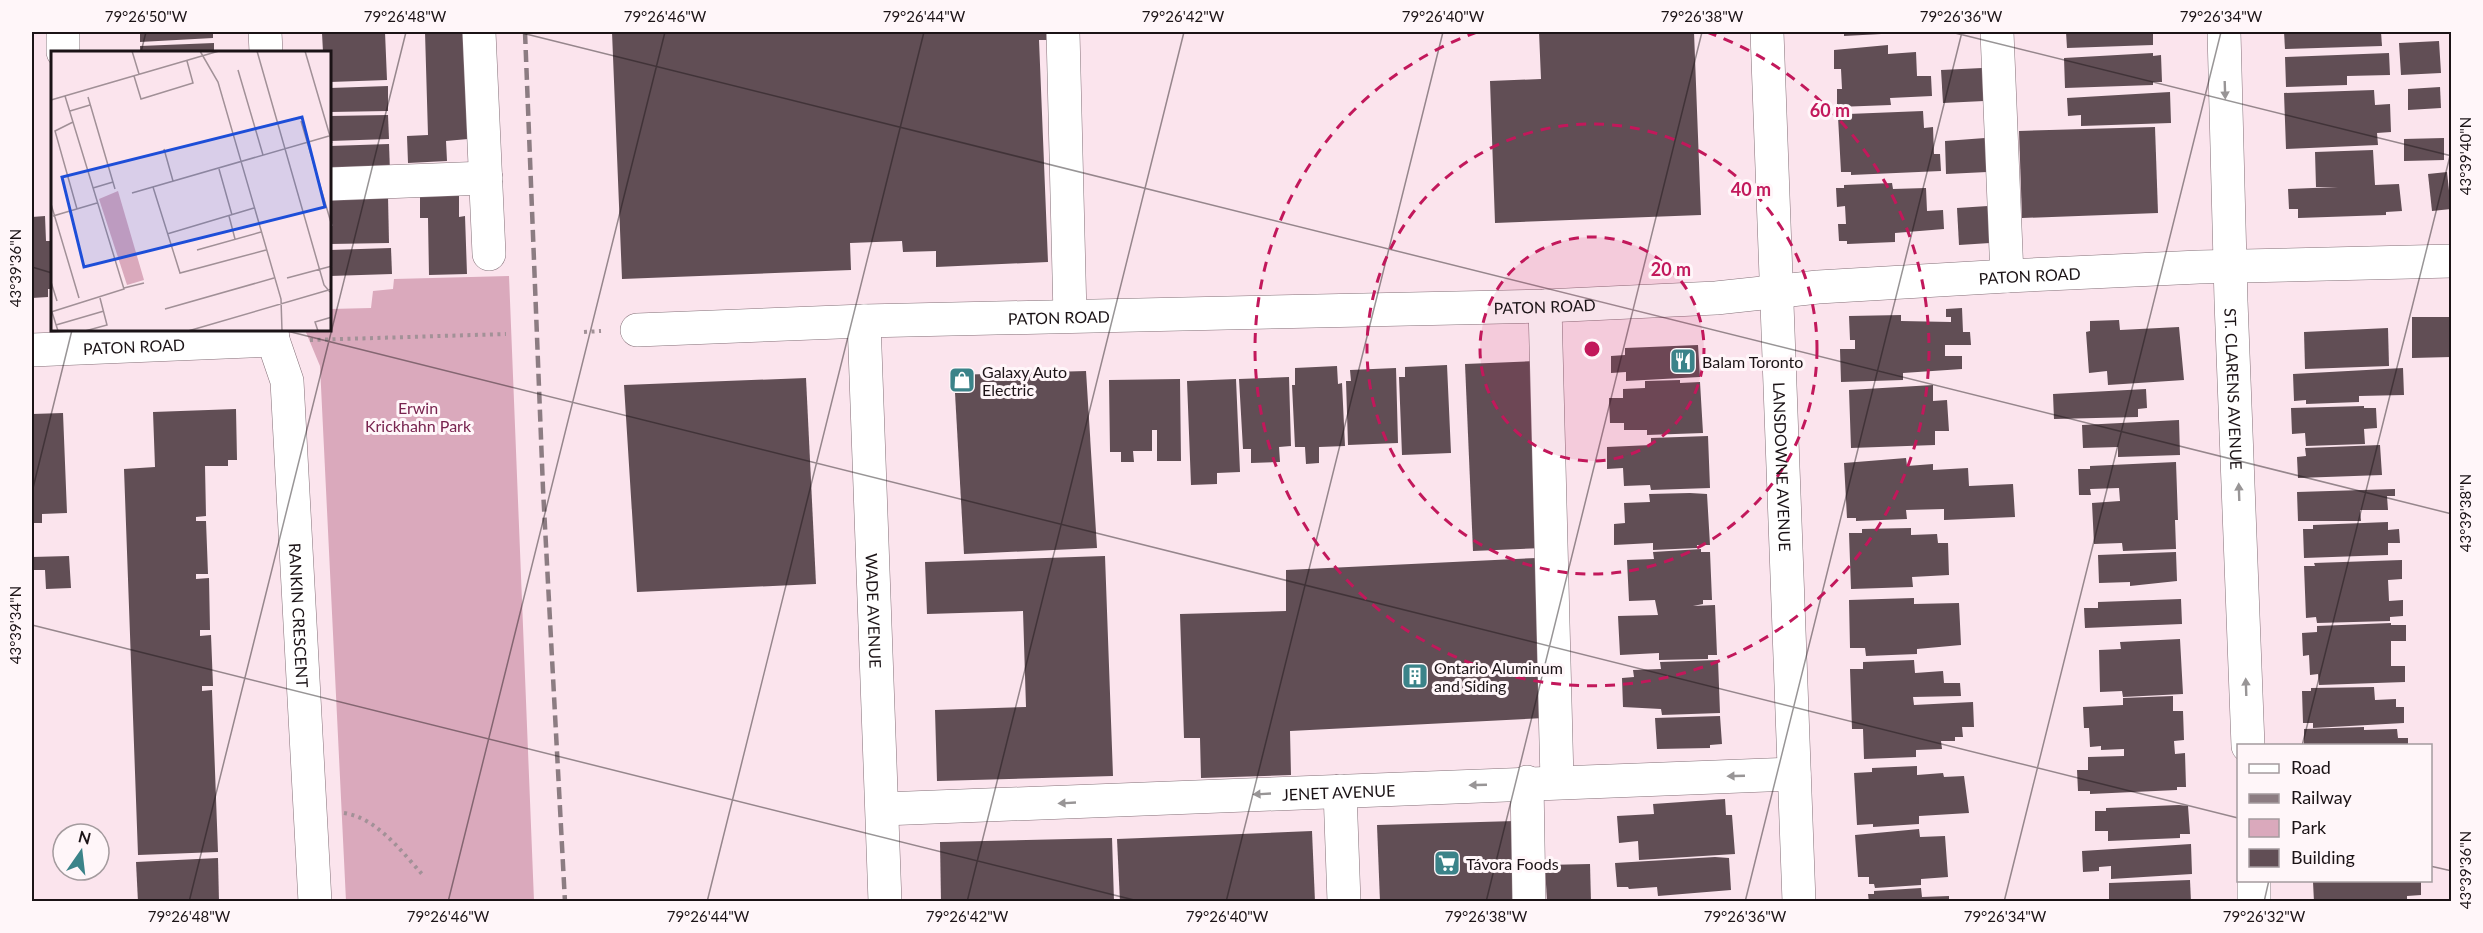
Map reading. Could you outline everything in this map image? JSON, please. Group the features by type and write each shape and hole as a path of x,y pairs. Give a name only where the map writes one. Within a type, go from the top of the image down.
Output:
{"street":[{"path":"63,32 63,51"},
{"path":"265,32 266,51"},
{"path":"479,32 489,254"},
{"path":"1063,32 1070,316"},
{"name":"LANSDOWNE AVENUE","path":"1767,32 1799,902"},
{"path":"1997,32 2007,276"},
{"name":"ST. CLARENS AVENUE","path":"2224,32 2248,744"},
{"path":"332,184 486,178"},
{"name":"PATON ROAD","path":"637,330 864,321 1545,306 1716,298 1775,291 2007,276 2451,261"},
{"path":"1529,902 1542,782 1545,306"},
{"name":"WADE AVENUE","path":"864,321 885,902"},
{"name":"PATON ROAD","path":"32,350 74,339 273,335"},
{"name":"RANKIN CRESCENT","path":"273,335 287,381 315,902"},
{"name":"JENET AVENUE","path":"883,809 939,809 1340,790 1794,774"},
{"path":"1340,790 1344,902"},
{"path":"2254,882 2254,902"}],"path":[{"path":"273,335 506,334"},
{"path":"337,812 356,815 373,825 422,873"}],"green space":[{"name":"Erwin Krickhahn Park","path":"509,276 534,901 346,901 320,366 306,332 332,332 332,309 371,308 373,291 393,289 394,279"}],"building":[{"path":"140,32 213,32 213,38 140,42"},
{"path":"385,32 387,80 332,82 332,51 323,51 322,33"},
{"path":"425,32 464,32 468,139 446,141 447,161 408,163 407,136 428,135"},
{"path":"612,32 1046,32 1047,40 1039,40 1048,262 936,267 936,251 903,252 902,241 850,243 851,270 622,279"},
{"path":"1539,32 1694,32 1701,215 1495,223 1490,81 1541,79"},
{"path":"1844,32 1900,32 1900,33 1844,36"},
{"path":"2066,32 2153,32 2153,45 2067,48"},
{"path":"2284,32 2381,32 2382,46 2285,49"},
{"path":"2439,41 2441,73 2401,75 2399,43"},
{"path":"214,43 214,51 140,51 140,46"},
{"path":"1888,45 1888,54 1916,52 1917,76 1931,76 1932,96 1890,98 1891,105 1837,107 1837,89 1842,89 1841,69 1834,69 1834,50"},
{"path":"2153,53 2153,56 2161,55 2162,82 2153,82 2153,85 2065,88 2064,58"},
{"path":"2389,53 2390,75 2347,76 2347,85 2286,87 2285,57"},
{"path":"1982,68 1984,101 1943,103 1941,70"},
{"path":"388,86 388,111 332,112 332,88"},
{"path":"2440,87 2441,108 2408,110 2408,89"},
{"path":"2374,90 2375,105 2390,104 2391,132 2377,133 2378,145 2286,149 2284,93"},
{"path":"2170,92 2171,123 2081,126 2081,115 2068,116 2067,98"},
{"path":"1923,111 1924,128 1933,127 1934,154 1940,154 1941,171 1851,175 1851,172 1841,172 1838,117 1849,117 1848,114"},
{"path":"388,115 389,139 332,141 332,116"},
{"path":"2155,127 2158,213 2022,218 2019,131"},
{"path":"1985,138 1987,172 1946,174 1945,141"},
{"path":"2444,138 2444,160 2404,161 2404,139"},
{"path":"389,144 390,172 332,174 332,146"},
{"path":"2373,150 2375,185 2399,184 2402,211 2386,212 2386,215 2298,218 2298,209 2289,209 2288,189 2338,187 2316,187 2315,152"},
{"path":"2447,172 2451,209 2432,211 2428,174"},
{"path":"1892,183 1893,189 1926,188 1927,211 1943,210 1944,229 1895,233 1895,242 1847,244 1847,241 1839,241 1838,224 1846,224 1845,206 1837,207 1836,188 1844,188 1844,185"},
{"path":"459,191 459,217 465,216 467,274 429,275 428,218 420,218 420,193"},
{"path":"388,196 389,243 332,244 332,197"},
{"path":"1988,206 1990,243 1959,245 1957,208"},
{"path":"45,216 46,241 51,241 51,289 48,289 48,297 32,298 32,217"},
{"path":"391,248 392,274 332,276 332,250"},
{"path":"1962,308 1963,332 1970,332 1971,345 1945,345 1945,356 1962,356 1962,369 1903,373 1903,380 1841,382 1840,349 1855,349 1855,340 1850,340 1849,316 1901,315 1901,321 1951,322 1951,317 1946,317 1946,309"},
{"path":"2412,317 2451,317 2451,357 2412,358"},
{"path":"2119,320 2120,330 2179,327 2184,380 2108,385 2107,371 2089,373 2086,332 2090,331 2090,321"},
{"path":"2388,328 2389,366 2305,369 2304,332"},
{"path":"1698,345 1700,377 1626,381 1626,372 1611,373 1611,356 1625,355 1625,348"},
{"path":"1535,361 1543,548 1473,551 1465,364"},
{"path":"1447,365 1451,453 1402,455 1399,377 1405,377 1405,367"},
{"path":"1337,366 1338,384 1342,383 1345,446 1319,447 1319,463 1306,464 1305,447 1295,447 1292,385 1295,385 1295,368"},
{"path":"1396,368 1398,443 1348,445 1346,381 1351,381 1350,370"},
{"path":"2403,368 2404,395 2359,396 2359,402 2306,404 2306,400 2294,401 2293,374"},
{"path":"1086,371 1097,548 964,554 954,375"},
{"path":"1289,377 1291,446 1279,447 1280,462 1251,463 1251,449 1243,449 1239,379"},
{"path":"806,378 816,584 637,592 624,385"},
{"path":"1180,379 1181,461 1157,461 1157,430 1152,430 1152,451 1133,451 1134,462 1121,462 1121,452 1110,452 1109,380"},
{"path":"1236,379 1240,472 1217,473 1217,484 1191,485 1187,381"},
{"path":"1680,380 1680,383 1700,382 1703,433 1647,435 1647,430 1624,430 1624,423 1610,423 1609,398 1623,398 1623,389 1645,388 1645,381"},
{"path":"1933,385 1933,401 1947,400 1949,431 1935,431 1935,445 1851,448 1849,390"},
{"path":"2146,389 2147,408 2138,409 2138,417 2054,419 2053,394"},
{"path":"2364,406 2364,408 2376,408 2377,428 2364,429 2365,444 2306,446 2305,433 2292,434 2291,408"},
{"path":"236,409 237,460 228,460 228,466 205,466 206,516 196,517 196,521 206,521 208,574 196,574 196,579 209,578 210,630 200,630 200,636 211,635 213,686 202,686 202,691 212,690 218,852 138,855 124,469 155,467 153,412"},
{"path":"63,413 67,513 42,514 42,523 32,523 32,414"},
{"path":"2179,420 2180,455 2118,457 2118,447 2083,448 2082,425"},
{"path":"1708,436 1710,488 1651,490 1650,485 1624,486 1623,468 1607,469 1607,447 1651,445 1651,438"},
{"path":"2380,445 2382,475 2298,478 2297,457 2306,456 2305,448"},
{"path":"1906,458 1907,466 1933,464 1933,470 1968,468 1969,486 2013,484 2015,517 1944,520 1944,509 1906,510 1907,519 1856,521 1856,518 1847,518 1844,463"},
{"path":"2176,462 2178,520 2175,520 2176,549 2123,551 2122,543 2094,544 2092,503 2120,501 2119,488 2090,489 2091,495 2079,495 2078,469 2090,469 2090,466"},
{"path":"2395,489 2395,496 2387,496 2388,510 2360,510 2361,521 2298,521 2297,492"},
{"path":"1649,494 1707,494 1710,545 1697,545 1697,548 1653,550 1653,543 1614,545 1614,524 1625,523 1624,503 1650,502"},
{"path":"2388,522 2388,530 2399,529 2400,543 2388,543 2388,555 2304,558 2303,529 2313,529 2313,525"},
{"path":"1911,528 1911,535 1937,534 1938,543 1948,543 1949,575 1912,577 1913,587 1851,589 1849,533 1862,533 1862,529"},
{"path":"1701,549 1701,552 1710,552 1712,600 1703,600 1703,604 1693,606 1715,605 1717,655 1708,655 1708,659 1659,660 1659,653 1620,655 1618,616 1658,615 1655,600 1629,601 1627,560 1654,559 1653,552"},
{"path":"2176,552 2177,581 2130,586 2130,582 2099,583 2098,555"},
{"path":"69,556 71,588 46,589 45,570 32,570 32,557"},
{"path":"1105,556 1113,776 937,781 935,710 1026,707 1023,611 927,614 925,562"},
{"path":"1537,558 1544,718 1290,731 1291,775 1201,778 1200,738 1184,738 1180,614 1286,611 1286,570"},
{"path":"2402,560 2402,579 2388,580 2389,601 2403,600 2403,616 2390,617 2390,621 2317,623 2316,617 2306,618 2304,566 2315,566 2314,563"},
{"path":"1914,598 1914,604 1959,603 1961,645 1917,649 1917,654 1866,656 1865,648 1850,648 1849,600"},
{"path":"2181,599 2182,624 2085,628 2084,608 2098,608 2098,602"},
{"path":"2391,623 2391,625 2406,625 2406,641 2391,641 2391,666 2405,666 2405,682 2319,685 2318,674 2310,675 2309,655 2303,656 2302,633 2317,632 2317,626"},
{"path":"2180,639 2183,694 2123,697 2122,691 2100,692 2099,650 2121,649 2120,642"},
{"path":"1718,660 1720,713 1662,715 1661,709 1623,707 1622,678 1634,677 1633,670 1661,669 1660,662"},
{"path":"1914,660 1915,673 1943,671 1944,683 1960,683 1961,696 1913,697 1914,705 1973,702 1974,727 1962,727 1963,737 1955,737 1955,741 1941,741 1942,749 1916,750 1916,757 1864,759 1863,729 1852,729 1850,669 1863,669 1863,662"},
{"path":"2374,687 2375,700 2396,699 2396,707 2404,707 2404,723 2313,728 2313,723 2303,723 2302,691 2311,691 2311,688"},
{"path":"2173,696 2173,711 2183,711 2184,740 2174,741 2175,754 2185,753 2186,787 2177,787 2177,790 2090,794 2090,791 2078,791 2077,770 2088,770 2088,757 2124,756 2124,749 2101,750 2101,746 2090,747 2089,728 2084,728 2083,707 2123,705 2123,698"},
{"path":"1720,716 1722,744 1710,745 1710,748 1657,749 1655,718"},
{"path":"2364,727 2364,730 2397,729 2398,738 2408,738 2408,744 2304,744 2304,729"},
{"path":"1917,766 1917,775 1943,773 1944,777 1964,776 1969,813 1919,816 1919,824 1873,827 1873,824 1857,825 1854,773 1872,772 1872,768"},
{"path":"1725,799 1726,815 1732,815 1735,854 1639,860 1638,841 1619,843 1617,816 1654,814 1653,804"},
{"path":"2188,806 2190,834 2180,834 2180,838 2108,841 2108,831 2095,831 2095,811 2106,811 2106,808"},
{"name":"Távora Foods","path":"1515,821 1518,902 1380,902 1377,825"},
{"path":"1919,829 1920,837 1945,836 1948,877 1921,879 1921,885 1875,888 1874,884 1869,884 1869,877 1858,877 1855,835"},
{"path":"1312,831 1315,902 1120,902 1117,839"},
{"path":"1112,838 1114,902 941,902 940,842"},
{"path":"2191,844 2192,874 2111,879 2111,866 2099,867 2099,871 2083,872 2082,851"},
{"path":"218,858 219,902 138,902 136,862"},
{"path":"1729,858 1731,890 1658,896 1657,887 1629,889 1628,887 1617,887 1615,863"},
{"path":"1590,864 1591,902 1547,902 1545,865"},
{"path":"2190,880 2191,902 2109,902 2109,883"},
{"path":"2313,882 2421,882 2421,895 2407,896 2407,902 2314,902"},
{"path":"1921,888 1922,897 1949,896 1949,902 1869,902 1868,894 1874,894 1874,891"}],"railway":[{"path":"525,32 543,489 565,902"}],"place":[{"name":"Balam Toronto","path":"1683,361"},
{"name":"Galaxy Auto Electric","path":"962,380"},
{"name":"Ontario Aluminum and Siding","path":"1415,676"},
{"name":"Távora Foods","path":"1447,863"}]}
